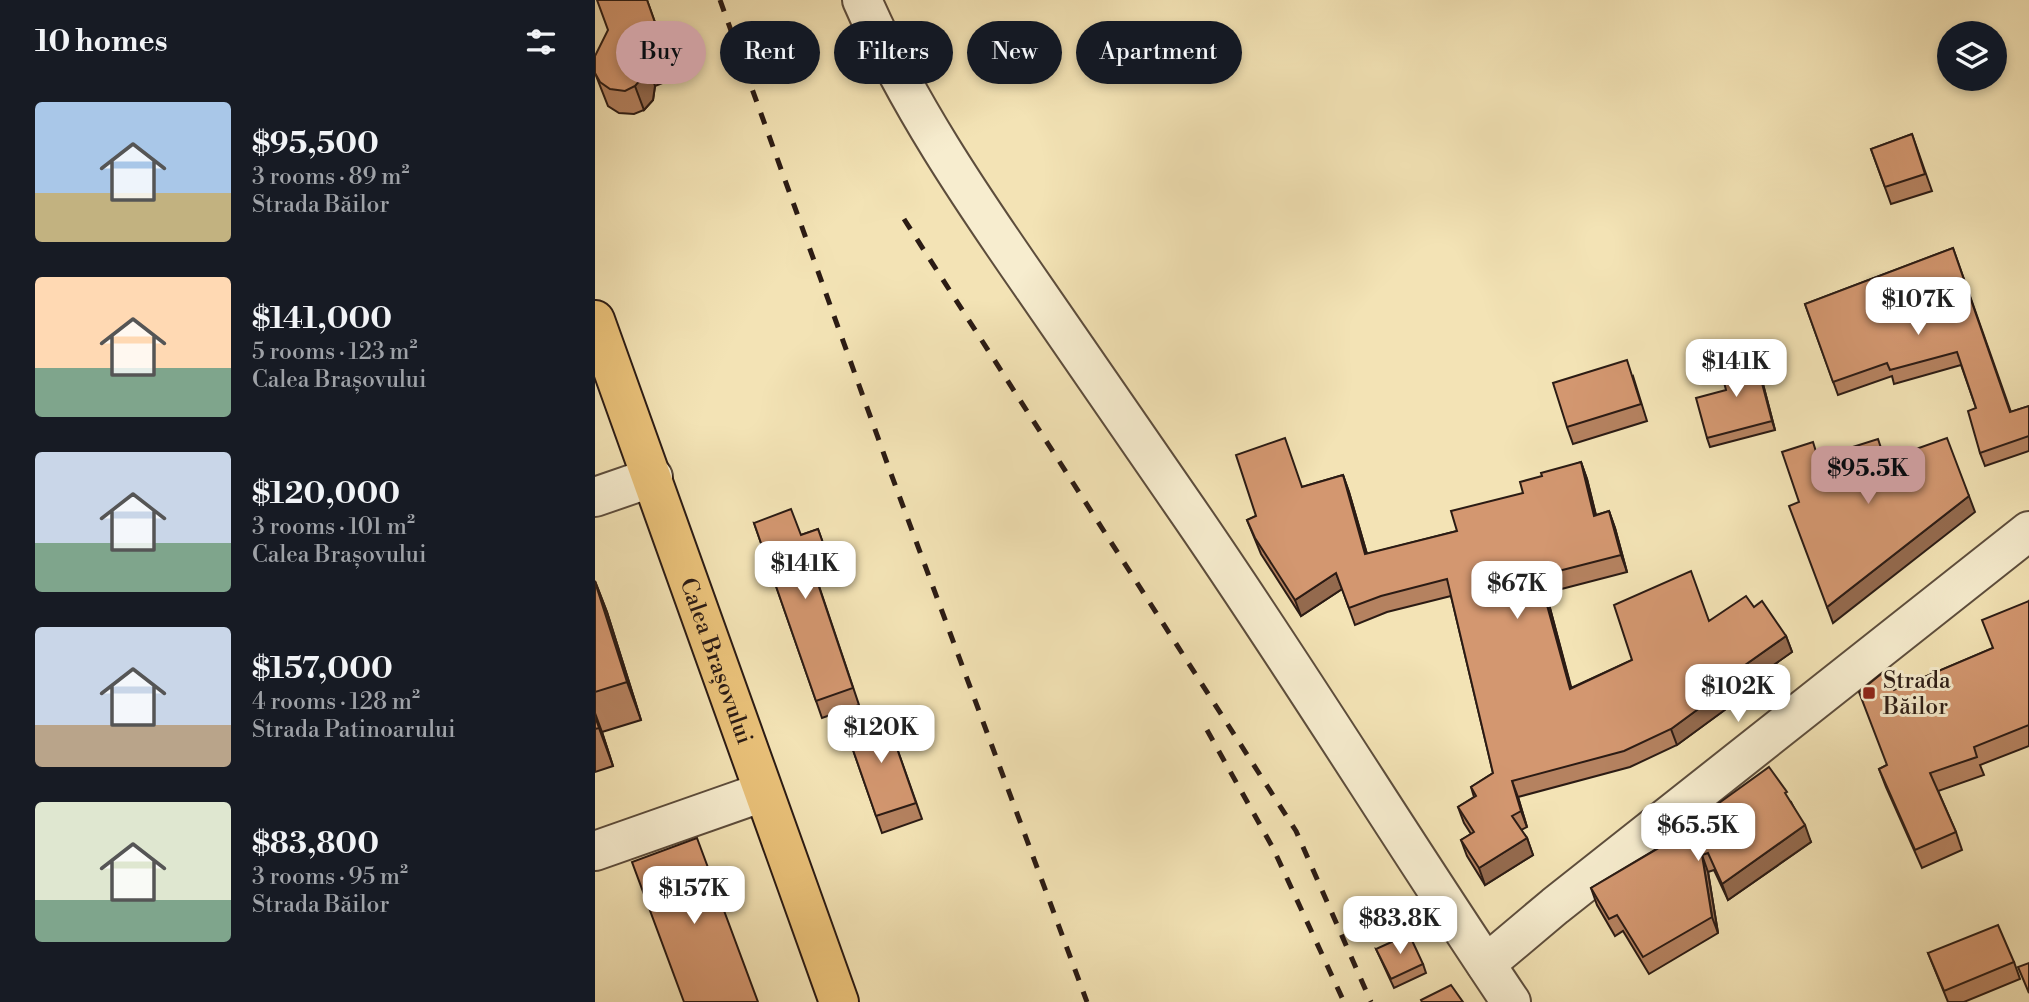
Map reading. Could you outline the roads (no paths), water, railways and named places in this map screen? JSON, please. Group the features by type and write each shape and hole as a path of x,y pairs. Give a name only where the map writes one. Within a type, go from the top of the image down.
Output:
{"main road":[{"name":"Calea Brașovului","path":"595,320 839,1002"}],"street":[{"path":"862,0 882,44 938,145 1296,670 1450,913 1511,1002"},
{"path":"595,497 653,477"},
{"path":"1486,964 1555,906 2029,531"},
{"path":"595,851 763,792"}],"railway":[{"path":"720,0 890,471 1087,1002"},
{"path":"904,219 1296,831 1371,1002"},
{"path":"1207,730 1273,848 1344,1002"}],"place":[{"name":"Strada Băilor","path":"1869,693"}]}
